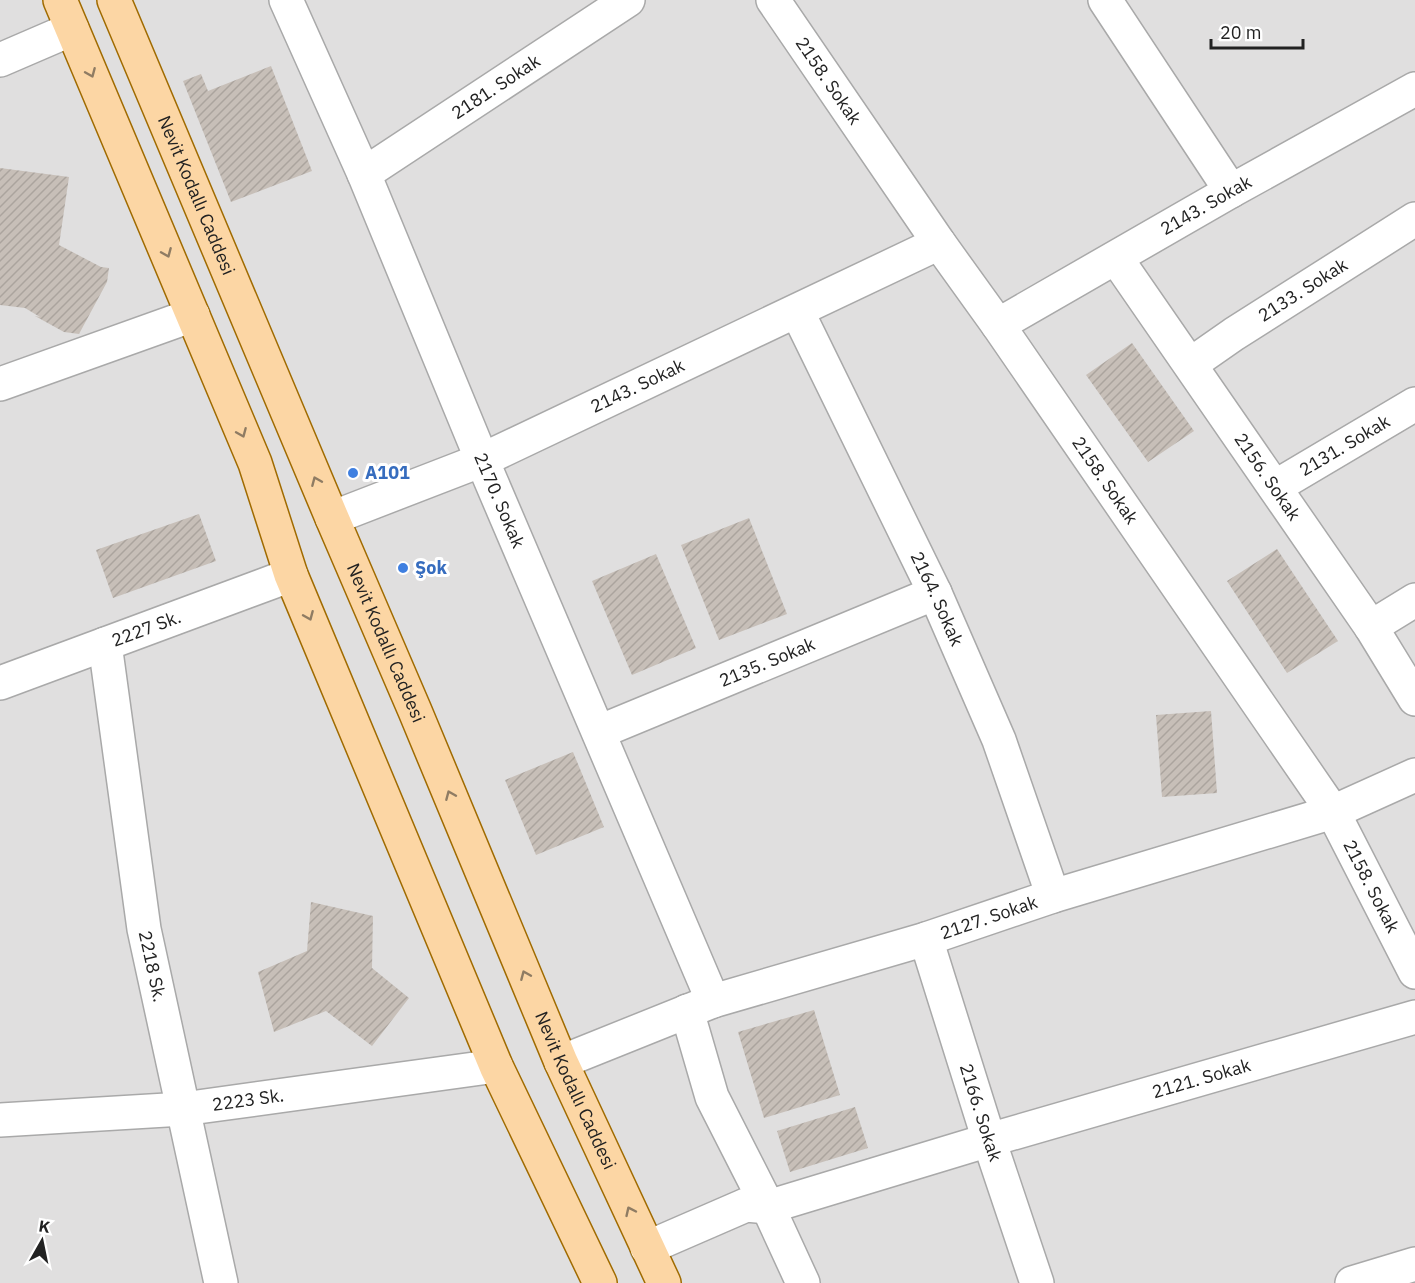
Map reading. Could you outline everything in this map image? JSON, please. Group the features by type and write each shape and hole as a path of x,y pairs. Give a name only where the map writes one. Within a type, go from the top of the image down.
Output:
{"main road":[{"name":"Nevit Kodallı Caddesi","path":"114,0 561,1062 664,1283"},
{"path":"66,14 255,463 291,575 496,1066 600,1283"}],"street":[{"name":"2170. Sokak","path":"286,0 363,174 482,460 599,732 700,1006 712,1097 768,1207 803,1283"},
{"name":"2181. Sokak","path":"363,174 628,0"},
{"name":"2158. Sokak","path":"773,0 1334,812 1415,972"},
{"path":"1105,0 1231,191"},
{"path":"0,60 66,14"},
{"name":"2143. Sokak","path":"998,326 1231,191 1415,89"},
{"name":"2133. Sokak","path":"1191,364 1234,334 1415,219"},
{"name":"2143. Sokak","path":"332,518 482,460 939,243"},
{"name":"2156. Sokak","path":"1116,258 1371,627 1415,699"},
{"name":"2164. Sokak","path":"797,310 935,593 999,740 1053,896"},
{"path":"0,384 193,315"},
{"name":"2131. Sokak","path":"1275,487 1415,404"},
{"name":"2227 Sk.","path":"0,683 291,575"},
{"name":"2135. Sokak","path":"599,732 935,593"},
{"path":"1371,627 1415,600"},
{"name":"2218 Sk.","path":"105,644 144,928 221,1283"},
{"name":"2127. Sokak","path":"561,1062 700,1006 926,939 1053,896 1334,812 1415,775"},
{"name":"2166. Sokak","path":"926,939 1037,1283"},
{"name":"2121. Sokak","path":"647,1248 746,1205 768,1207 989,1140 1415,1017"},
{"name":"2223 Sk.","path":"0,1120 183,1110 496,1066"},
{"path":"1352,1283 1415,1264"}],"shaded area":[{"path":"0,0 1415,0 1415,1283 0,1283"}],"building":[{"path":"271,66 312,171 231,202 183,81 201,74 208,91"},
{"path":"0,168 69,177 59,245 101,267 109,268 107,282 79,334 64,332 25,308 0,305"},
{"path":"1132,343 1194,431 1148,462 1086,375"},
{"path":"199,514 216,561 113,598 96,550"},
{"path":"749,518 787,614 719,640 681,545"},
{"path":"1277,549 1338,641 1287,673 1227,581"},
{"path":"656,554 696,648 632,675 592,581"},
{"path":"1211,711 1217,793 1162,797 1156,715"},
{"path":"573,752 604,827 536,855 505,780"},
{"path":"311,902 373,916 372,968 409,998 372,1046 326,1011 274,1032 258,972 307,951"},
{"path":"814,1010 840,1095 764,1118 738,1032"},
{"path":"855,1107 868,1148 790,1172 777,1131"}],"place":[{"name":"A101","path":"353,473"},
{"name":"Şok","path":"403,568"}]}
